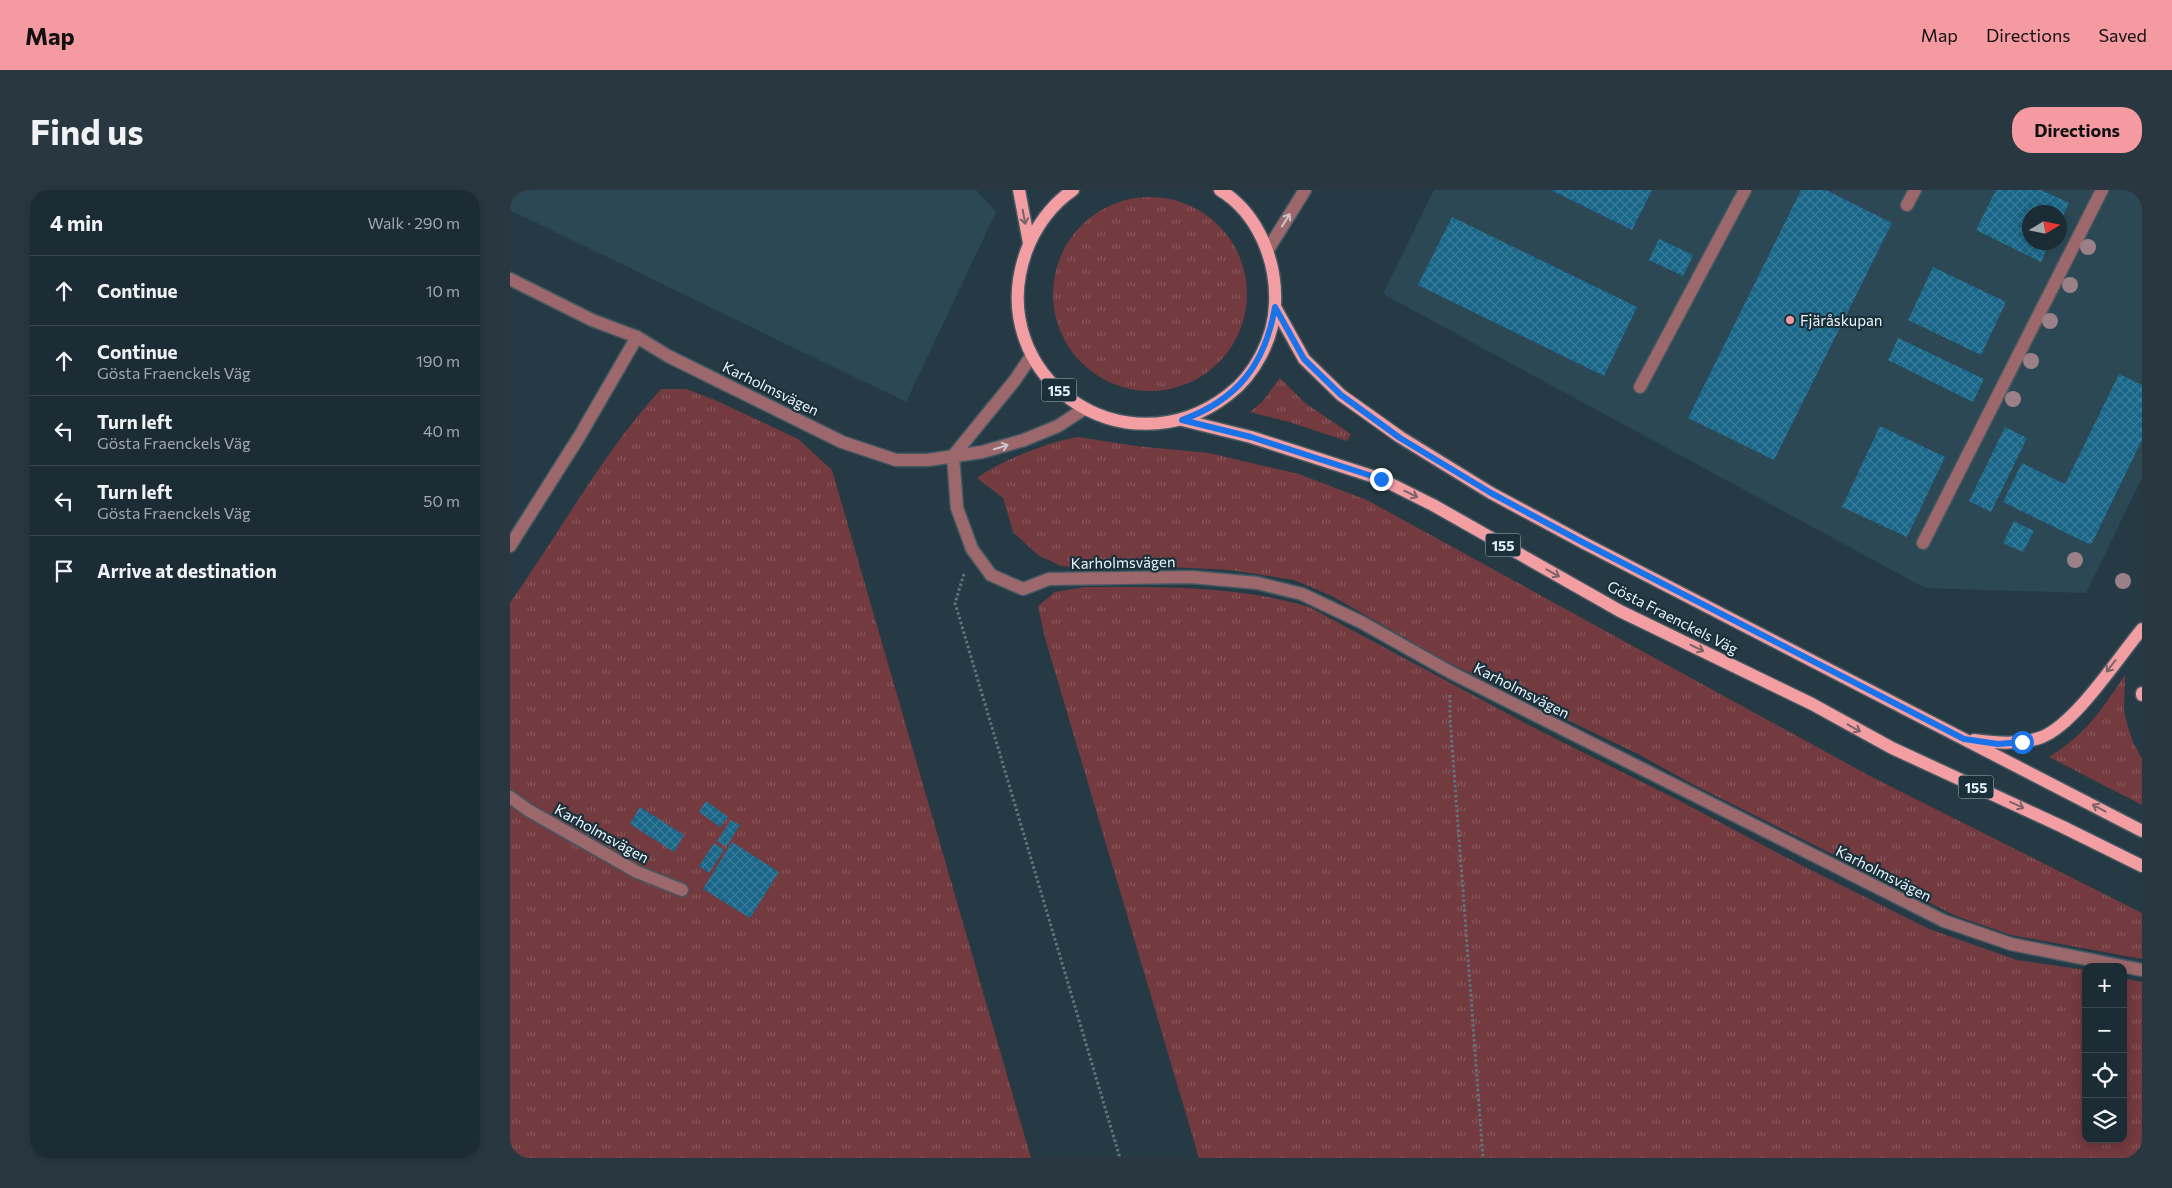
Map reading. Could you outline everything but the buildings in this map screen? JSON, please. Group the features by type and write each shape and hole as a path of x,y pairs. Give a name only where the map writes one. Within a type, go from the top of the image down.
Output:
{"main road":[{"name":"Gösta Fraenckels Väg","path":"1019,190 1029,244"},
{"name":"Gösta Fraenckels Väg","path":"1074,190 1054,206 1040,224 1022,262 1018,300 1025,338 1032,355 1054,386 1084,409 1108,419 1132,424 1157,425 1182,420 1217,404 1246,378 1266,345 1275,307 1274,279 1267,251 1256,228 1246,215 1220,190"},
{"name":"Gösta Fraenckels Väg","path":"1275,307 1304,359 1341,395 1400,438 1491,493 1584,543 2142,831"},
{"name":"Gösta Fraenckels Väg","path":"1182,420 1251,437 1381,479 1433,505 1620,611 1794,695 1892,748 2063,827 2142,866"},
{"path":"1964,739 1998,744 2022,742 2042,736 2060,726 2076,712 2142,629"}],"street":[{"path":"1267,251 1305,190"},
{"path":"1640,387 1745,190"},
{"path":"1907,205 1915,190"},
{"path":"1922,543 2102,190"},
{"name":"Karholmsvägen","path":"510,279 592,320 637,337 668,356 842,442 896,460 928,460 982,452 1024,440 1058,426 1084,409"},
{"path":"510,546 584,428 637,337"},
{"path":"953,456 1015,380 1032,355"},
{"name":"Karholmsvägen","path":"953,456 957,508 972,549 991,575 1023,589 1049,579 1149,577 1227,579 1280,587 1332,607 1450,672 1944,921 2011,944 2142,970"},
{"name":"Karholmsvägen","path":"510,797 528,810 637,872 682,890"}],"path":[{"path":"972,549 955,603 1120,1158"},
{"path":"1450,672 1450,718 1483,1158"}],"shaded area":[{"path":"510,190 976,190 996,212 906,402 510,210"},
{"path":"1434,190 2142,190 2142,478 2086,593 1925,588 1383,294"}],"green space":[{"path":"1140,197 1160,197 1196,208 1219,225 1231,240 1240,257 1247,284 1247,304 1240,331 1231,348 1219,363 1204,375 1187,384 1160,391 1140,391 1104,380 1088,369 1075,356 1064,340 1057,322 1053,304 1053,284 1064,248 1075,232 1088,219 1104,208 1122,201"},
{"path":"1280,378 1305,403 1351,434 1347,441 1289,422 1250,412 1262,402"},
{"path":"661,389 686,389 715,400 798,439 832,470 1031,1158 510,1158 510,603 600,467"},
{"path":"1078,437 1136,446 1209,453 1299,474 1367,500 1868,775 2142,913 2142,959 2011,935 1956,916 1692,784 1640,755 1447,662 1332,596 1294,580 1230,570 1171,567 1085,568 1061,566 1038,555 1013,532 1003,498 977,478 999,465 1026,453"},
{"path":"1085,587 1198,589 1254,595 1309,607 1540,731 1929,929 2017,960 2082,969 2082,1143 2127,1143 2127,979 2142,982 2142,1158 1199,1158 1045,638 1038,606 1055,592"},
{"path":"2125,675 2124,709 2127,724 2133,742 2142,759 2142,805 2049,757 2073,739 2092,721"}],"place":[{"name":"Fjäråskupan","path":"1790,320"}],"route":[{"path":"1381,479 1251,437 1182,420 1217,404 1246,378 1266,345 1275,307 1304,359 1341,395 1400,438 1491,493 1964,739 1998,744 2022,742"}]}
